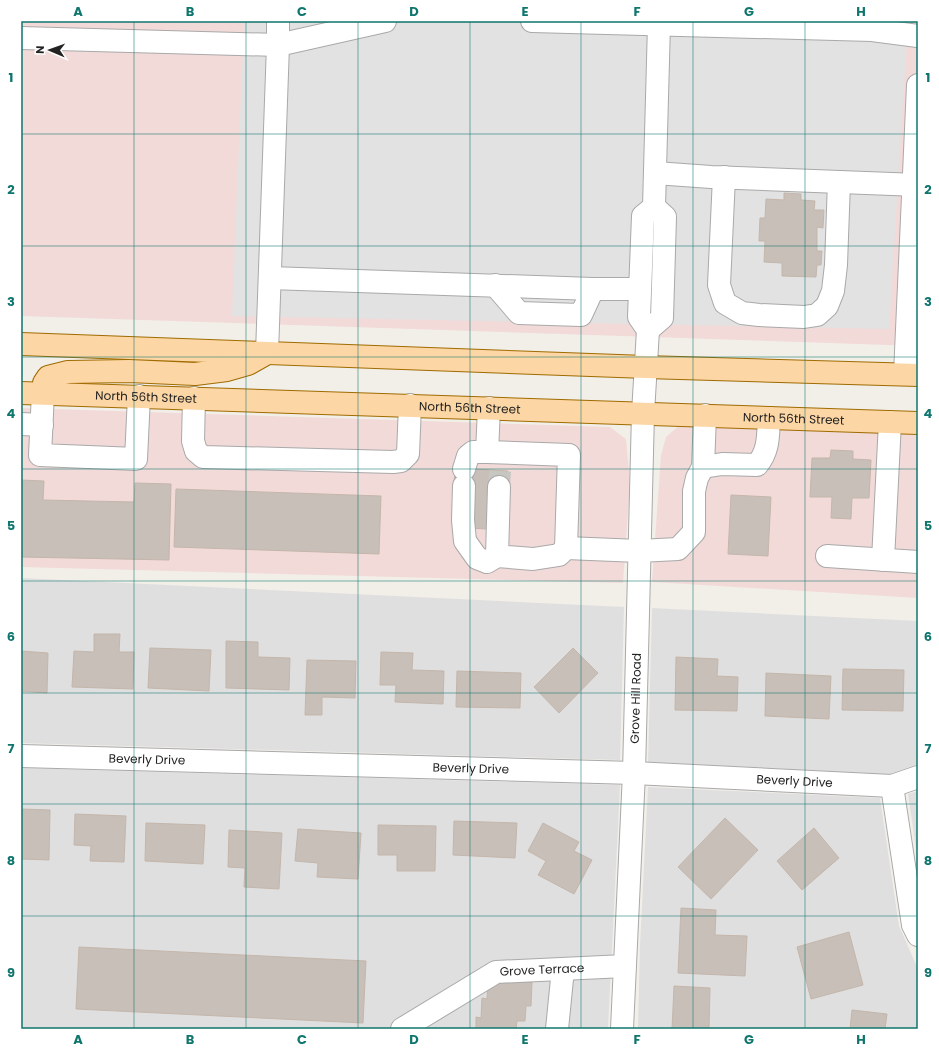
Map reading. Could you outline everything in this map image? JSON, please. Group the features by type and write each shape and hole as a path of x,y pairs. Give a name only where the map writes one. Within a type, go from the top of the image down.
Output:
{"main road":[{"path":"21,344 646,367 912,374"},
{"path":"43,393 44,383 48,377 68,372 129,371 201,373 227,370 248,364 267,353"},
{"name":"North 56th Street","path":"21,392 918,423"}],"street":[{"path":"267,353 278,21"},
{"path":"21,38 278,45 385,21"},
{"path":"532,21 872,30 918,36"},
{"path":"654,207 666,217 662,318 648,330 639,317 640,289 643,216 654,207 659,24"},
{"path":"912,374 918,86"},
{"path":"655,172 724,177 916,185"},
{"path":"724,177 719,285 725,303 742,313 804,317 817,315 827,306 833,291 836,266 840,182"},
{"path":"270,278 593,289 640,289"},
{"name":"Grove Hill Road","path":"622,1029 634,773 643,413 648,330"},
{"path":"43,393 31,425 40,455 136,459 139,396"},
{"path":"194,398 193,441 196,451 204,457 401,461 408,454 410,405"},
{"path":"489,408 497,465 497,556"},
{"path":"566,548 639,551 678,549 694,532 694,491 697,478 703,467 705,415"},
{"path":"703,467 722,464 757,465 763,458 768,446 769,418"},
{"path":"883,560 890,422"},
{"path":"473,452 497,465 569,455 566,548 559,555 533,559 497,556 488,562 477,558 465,541 463,520 464,477 468,456 473,452"},
{"path":"827,556 918,562"},
{"name":"Beverly Drive","path":"21,756 634,773 892,786 918,778"},
{"path":"892,786 913,925 918,935"},
{"name":"Grove Terrace","path":"402,1029 496,972 625,966"},
{"path":"557,1029 563,969"}],"shaded area":[{"path":"21,21 918,21 918,346 21,316"},
{"path":"244,21 908,21 889,329 232,316"},
{"path":"21,408 610,427 626,439 630,483 623,583 21,567"},
{"path":"681,424 918,434 918,598 652,582 661,455 666,437"},
{"path":"21,578 624,607 620,760 21,743"},
{"path":"652,608 918,621 918,764 890,774 648,762"},
{"path":"21,768 620,785 608,1029 21,1029"},
{"path":"648,787 880,798 899,926 918,969 918,1029 638,1029 640,945"},
{"path":"918,791 918,862 908,794"}],"building":[{"path":"784,193 801,194 801,200 815,201 814,210 824,210 823,228 817,227 817,251 822,251 821,265 817,265 816,277 782,276 782,263 764,262 765,241 759,241 760,218 765,218 766,199 784,200"},
{"path":"831,450 853,451 853,459 871,460 869,498 852,498 851,519 831,518 832,497 810,497 812,458 830,458"},
{"path":"455,468 508,471 507,488 487,529 467,528 454,485"},
{"path":"21,480 44,481 43,500 134,502 135,483 171,484 169,560 21,557"},
{"path":"176,489 381,496 379,554 174,547"},
{"path":"731,495 771,497 768,556 728,554"},
{"path":"94,634 120,634 119,652 134,652 133,689 72,687 74,651 94,652"},
{"path":"226,641 258,642 258,657 290,658 289,690 226,688"},
{"path":"150,648 211,650 209,691 148,688"},
{"path":"573,648 598,673 559,713 534,687"},
{"path":"21,651 48,653 47,693 21,691"},
{"path":"381,652 413,653 412,670 444,671 443,704 395,702 396,685 380,685"},
{"path":"676,657 718,659 717,676 738,677 737,711 675,710"},
{"path":"307,660 356,661 355,698 322,697 322,715 305,715"},
{"path":"843,669 904,670 903,711 842,710"},
{"path":"457,671 521,673 520,708 456,707"},
{"path":"766,673 831,676 829,719 765,716"},
{"path":"21,809 50,810 49,860 21,859"},
{"path":"75,814 126,816 124,862 90,861 91,846 74,845"},
{"path":"725,818 758,850 711,899 678,867"},
{"path":"454,821 517,823 515,858 453,855"},
{"path":"146,823 205,825 203,864 145,861"},
{"path":"543,823 579,842 574,851 592,860 574,894 538,875 546,861 528,851"},
{"path":"378,825 436,826 435,871 397,871 397,855 378,855"},
{"path":"814,828 839,858 802,890 777,861"},
{"path":"298,829 361,833 358,879 317,877 318,863 295,861"},
{"path":"229,830 282,833 279,889 244,887 245,868 228,867"},
{"path":"681,908 716,910 715,935 747,936 745,976 678,973"},
{"path":"849,932 863,985 811,999 797,947"},
{"path":"79,947 366,961 363,1023 76,1009"},
{"path":"488,982 532,982 531,1006 526,1006 525,1021 517,1021 516,1029 476,1029 476,1017 481,1018 482,998 487,999"},
{"path":"674,986 710,988 709,1029 672,1029"},
{"path":"852,1010 887,1014 885,1029 850,1029"}],"tunnel":[{"path":"499,487 500,471"}]}
